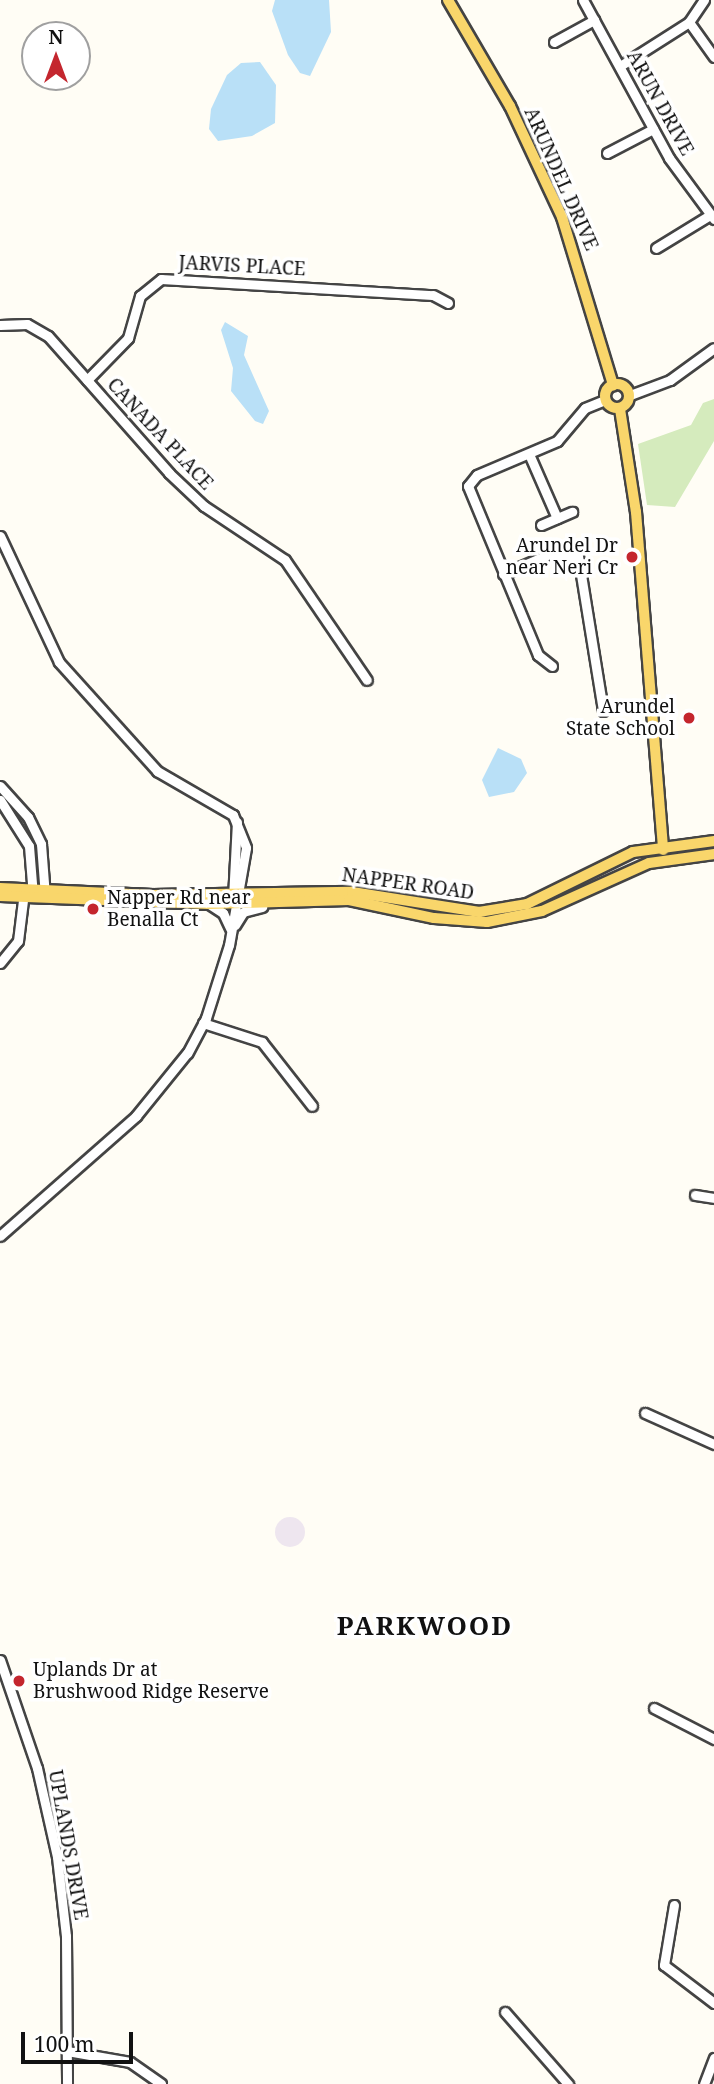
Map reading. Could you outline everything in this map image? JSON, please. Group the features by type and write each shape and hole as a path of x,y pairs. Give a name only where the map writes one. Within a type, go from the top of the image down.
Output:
{"main road":[{"name":"ARUNDEL DRIVE","path":"448,0 540,167 582,269 613,384"},
{"path":"620,409 605,400 613,384 626,387 630,395 620,409 636,512 664,860"},
{"name":"NAPPER ROAD","path":"0,896 236,896 352,892 451,911 492,911 527,904 625,855 662,844 714,841"},
{"name":"NAPPER ROAD","path":"0,888 34,894 209,904 236,896 349,900 434,918 487,922 542,911 635,868 664,860 714,854"}],"street":[{"name":"ARUN DRIVE","path":"583,0 653,129 712,217"},
{"path":"620,66 689,22 704,0"},
{"path":"554,42 594,20"},
{"path":"689,22 714,57"},
{"path":"607,153 653,129"},
{"path":"656,248 712,217"},
{"name":"JARVIS PLACE","path":"87,380 128,338 140,296 161,279 432,295 448,303"},
{"name":"CANADA PLACE","path":"0,325 27,324 48,336 204,506 285,560 367,680"},
{"path":"630,395 670,380 714,348"},
{"path":"552,666 538,655 468,486 477,475 567,435 585,408 605,400"},
{"path":"529,454 557,518"},
{"path":"541,525 572,512"},
{"path":"0,536 59,662 157,771 237,820 236,896 231,933 203,1023 187,1053 135,1116 0,1236"},
{"path":"503,574 552,553 578,556 603,711"},
{"path":"0,786 28,817 41,844 34,894 18,941 0,963"},
{"path":"0,800 29,846 34,894"},
{"path":"231,933 250,908 307,900"},
{"path":"209,904 228,919 231,933"},
{"path":"203,1023 262,1042 312,1106"},
{"path":"695,1195 714,1198"},
{"path":"645,1413 714,1444"},
{"name":"UPLANDS DRIVE","path":"0,1660 29,1741 57,1857 66,1936 67,2084"},
{"path":"654,1708 714,1739"},
{"path":"674,1905 664,1965 714,2003"},
{"path":"505,2012 568,2084"},
{"path":"67,2051 130,2062 161,2084"},
{"path":"704,2084 714,2057"}],"shaded area":[{"path":"290,1517 301,1521 305,1532 301,1543 290,1547 279,1543 275,1532 279,1521"}],"green space":[{"path":"714,399 714,441 675,507 647,505 638,444 691,425 703,403"}],"water":[{"path":"275,0 329,0 331,32 310,76 300,73 288,55 272,11"},
{"path":"260,62 276,85 275,123 252,136 218,141 209,129 211,109 227,75 241,63"},
{"path":"225,322 248,336 244,355 269,411 263,424 255,421 231,391 233,368 221,330"},
{"path":"498,748 521,759 527,773 514,792 489,797 482,780"}],"place":[{"name":"Arundel Dr near Neri Cr","path":"632,557"},
{"name":"Arundel State School","path":"689,718"},
{"name":"Napper Rd near Benalla Ct","path":"93,909"},
{"name":"Uplands Dr at Brushwood Ridge Reserve","path":"19,1681"}],"district":[{"name":"PARKWOOD","path":"425,1626"}]}
